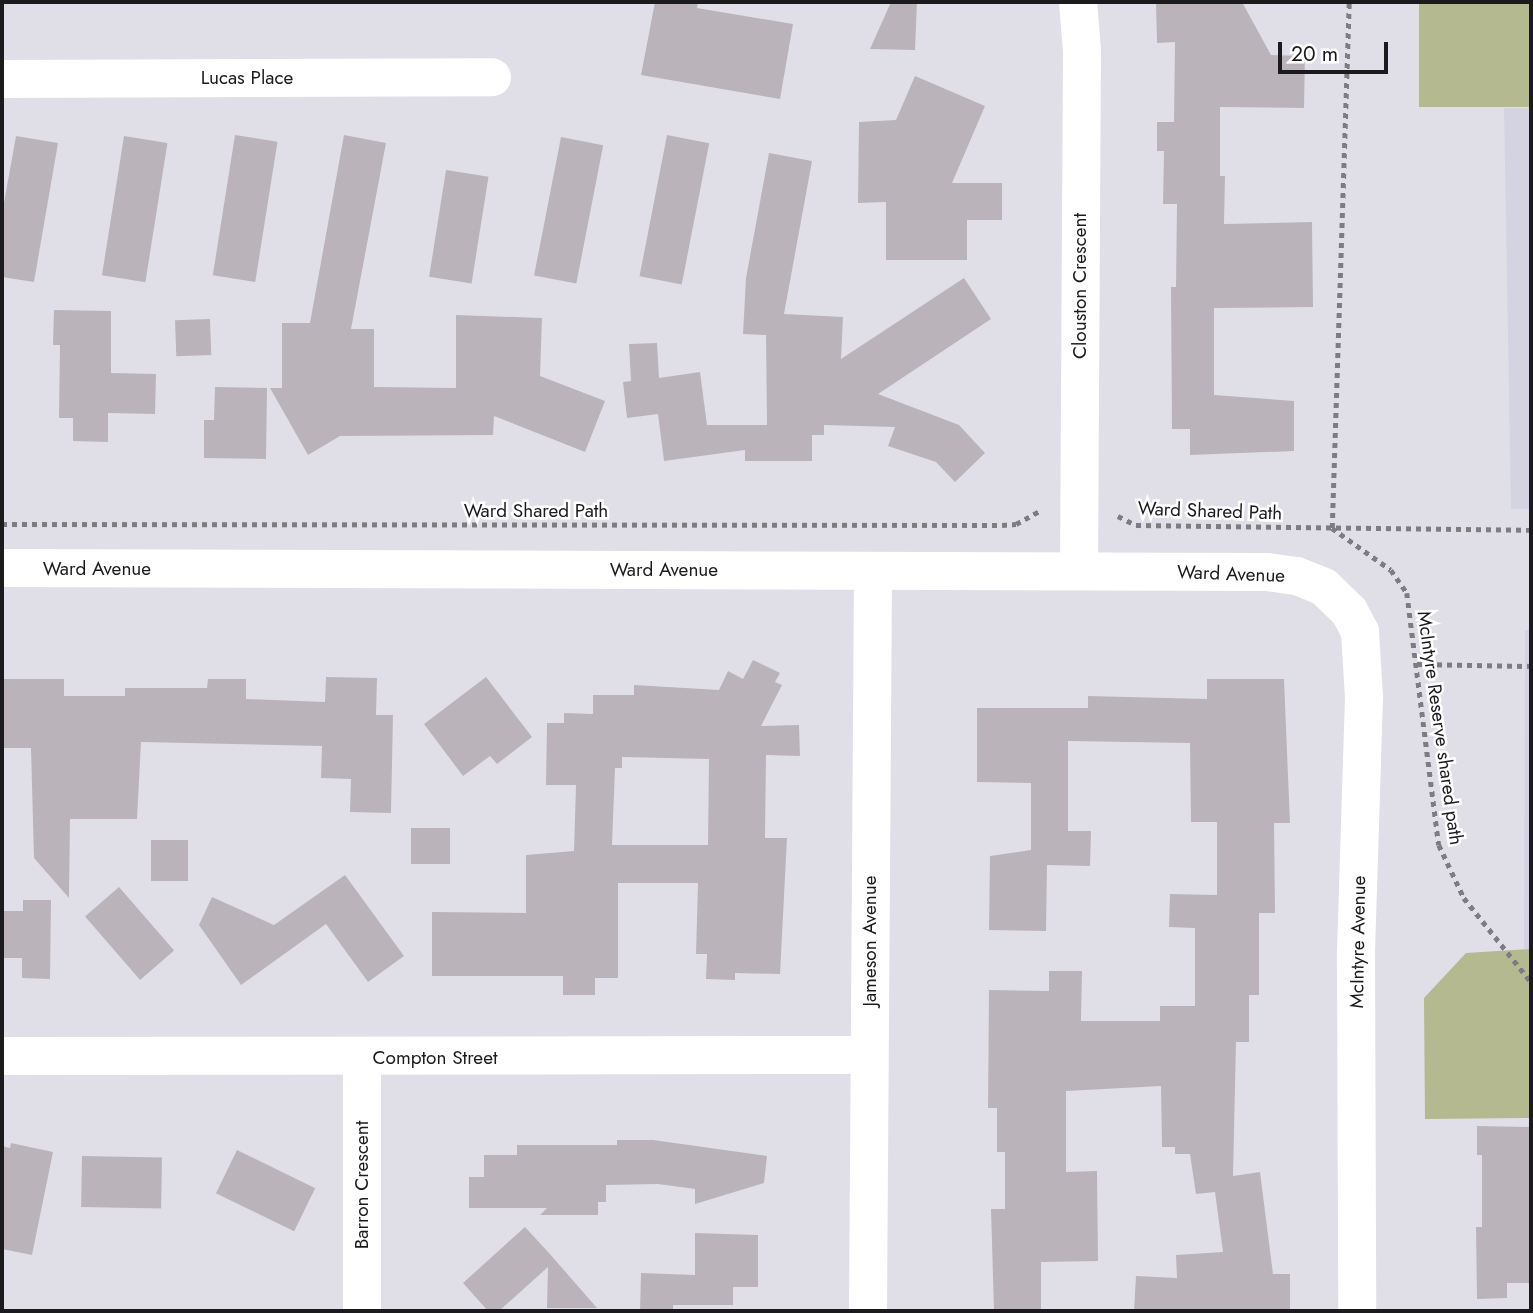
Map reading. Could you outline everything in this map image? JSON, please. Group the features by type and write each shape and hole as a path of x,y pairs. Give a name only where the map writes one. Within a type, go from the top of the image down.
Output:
{"street":[{"name":"Clouston Crescent","path":"1078,2 1082,51 1079,571"},
{"name":"Lucas Place","path":"2,79 492,77"},
{"name":"Ward Avenue","path":"2,568 1267,572 1297,576 1324,587"},
{"name":"Jameson Avenue","path":"868,1311 873,571"},
{"name":"McIntyre Avenue","path":"1324,587 1349,611 1360,632 1364,697 1356,952 1357,1311"},
{"name":"Compton Street","path":"2,1056 362,1058 869,1055"},
{"name":"Barron Crescent","path":"362,1058 362,1311"}],"path":[{"path":"1332,528 1349,2"},
{"name":"Ward Shared Path","path":"2,524 1002,526 1016,524 1047,505"},
{"name":"Ward Shared Path","path":"1112,508 1136,525 1531,530"},
{"name":"McIntyre Reserve shared path","path":"1332,528 1391,570 1407,593 1439,845 1464,898 1531,982"},
{"path":"1417,664 1531,666"}],"shaded area":[{"path":"1504,108 1531,108 1531,509 1511,509"},
{"path":"1525,630 1531,630 1531,949 1524,949"}],"green space":[{"path":"1419,2 1531,2 1531,107 1419,107"},
{"path":"1531,949 1531,1118 1425,1119 1424,998 1466,953"}],"building":[{"path":"655,2 698,2 697,8 793,24 780,99 641,75"},
{"path":"891,2 917,2 915,50 870,49"},
{"path":"1156,2 1242,2 1271,55 1305,56 1304,108 1220,107 1220,176 1225,176 1224,224 1312,222 1313,307 1214,308 1214,395 1294,401 1294,451 1190,455 1190,429 1172,429 1171,287 1176,287 1177,204 1163,204 1164,151 1157,151 1157,122 1174,122 1175,42 1157,43"},
{"path":"915,76 985,106 952,183 1002,183 1002,220 967,220 967,260 886,260 886,202 858,203 859,122 896,120"},
{"path":"235,135 277,142 255,282 213,275"},
{"path":"344,135 386,143 351,329 374,329 374,387 456,388 456,315 542,318 540,376 605,401 585,452 494,416 493,435 340,436 308,455 270,388 282,388 282,323 310,323"},
{"path":"667,135 709,143 682,285 640,276"},
{"path":"16,136 58,143 34,282 2,277 2,214"},
{"path":"124,136 167,143 145,282 102,275"},
{"path":"561,137 603,145 576,284 534,275"},
{"path":"769,153 812,161 784,314 843,317 841,359 964,278 991,319 878,394 959,425 985,453 955,482 936,462 888,446 895,427 824,425 824,435 812,435 812,461 745,461 745,450 664,461 658,414 627,418 623,382 631,381 629,344 657,343 659,378 700,372 707,425 767,425 766,335 743,334 746,278"},
{"path":"446,170 488,177 472,283 429,277"},
{"path":"54,310 111,311 111,373 156,374 155,414 108,413 108,442 73,441 73,418 59,418 60,345 53,345"},
{"path":"210,319 211,355 176,356 175,320"},
{"path":"215,387 267,388 266,459 204,458 204,420 214,420"},
{"path":"753,660 780,673 775,682 782,685 761,726 799,725 800,756 766,755 765,838 787,838 780,974 735,973 735,980 706,979 707,954 696,954 698,883 618,883 618,978 595,978 595,995 563,995 563,976 432,976 432,912 526,913 526,855 574,851 576,785 546,785 547,723 564,723 564,713 593,714 593,695 634,695 634,685 719,690 728,671 743,679","holes":["622,757 709,759 708,845 612,845 615,768 622,768"]},
{"path":"326,677 377,678 376,715 393,715 391,813 350,812 351,779 321,778 322,746 141,742 137,819 70,819 69,898 34,858 31,748 2,748 2,679 64,679 64,696 125,696 125,688 207,688 208,679 246,679 246,699 325,702"},
{"path":"486,677 532,737 497,764 490,756 463,776 424,724"},
{"path":"1207,679 1284,679 1290,823 1274,823 1275,913 1259,913 1259,995 1249,995 1249,1042 1236,1042 1233,1176 1260,1172 1273,1274 1290,1274 1290,1311 1134,1311 1136,1276 1177,1278 1176,1255 1223,1252 1215,1192 1196,1194 1190,1154 1175,1154 1175,1147 1162,1147 1161,1086 1066,1091 1066,1172 1097,1171 1098,1261 1041,1262 1041,1311 994,1311 991,1209 1005,1209 1005,1152 997,1152 997,1108 988,1108 989,990 1049,991 1049,971 1082,971 1081,1021 1160,1021 1160,1006 1195,1006 1195,928 1169,927 1170,894 1217,895 1217,822 1191,822 1190,743 1068,741 1068,831 1091,831 1090,866 1047,865 1046,931 989,930 990,856 1031,850 1031,783 977,782 977,708 1088,708 1088,696 1207,699"},
{"path":"411,828 450,828 450,864 411,864"},
{"path":"151,840 188,840 188,881 151,881"},
{"path":"345,875 404,956 368,982 326,924 241,985 199,925 212,897 274,925"},
{"path":"119,887 174,950 140,980 85,917"},
{"path":"23,900 51,900 50,979 22,978 22,958 2,958 2,911 23,911"},
{"path":"1477,1126 1531,1127 1531,1283 1507,1283 1507,1298 1477,1299 1476,1227 1482,1227 1482,1155 1477,1155"},
{"path":"617,1140 653,1140 767,1156 764,1183 695,1204 695,1189 658,1184 606,1185 606,1202 598,1202 598,1215 540,1215 547,1208 469,1208 469,1177 484,1177 484,1155 517,1155 517,1145 617,1145"},
{"path":"11,1143 53,1152 32,1255 2,1249 2,1146 10,1148"},
{"path":"237,1150 315,1188 294,1231 216,1193"},
{"path":"82,1156 162,1157 161,1208 81,1207"},
{"path":"525,1227 597,1308 547,1308 548,1267 499,1311 488,1311 463,1283"},
{"path":"695,1233 758,1235 758,1287 733,1287 733,1305 673,1305 673,1311 640,1311 641,1273 695,1275"}]}
